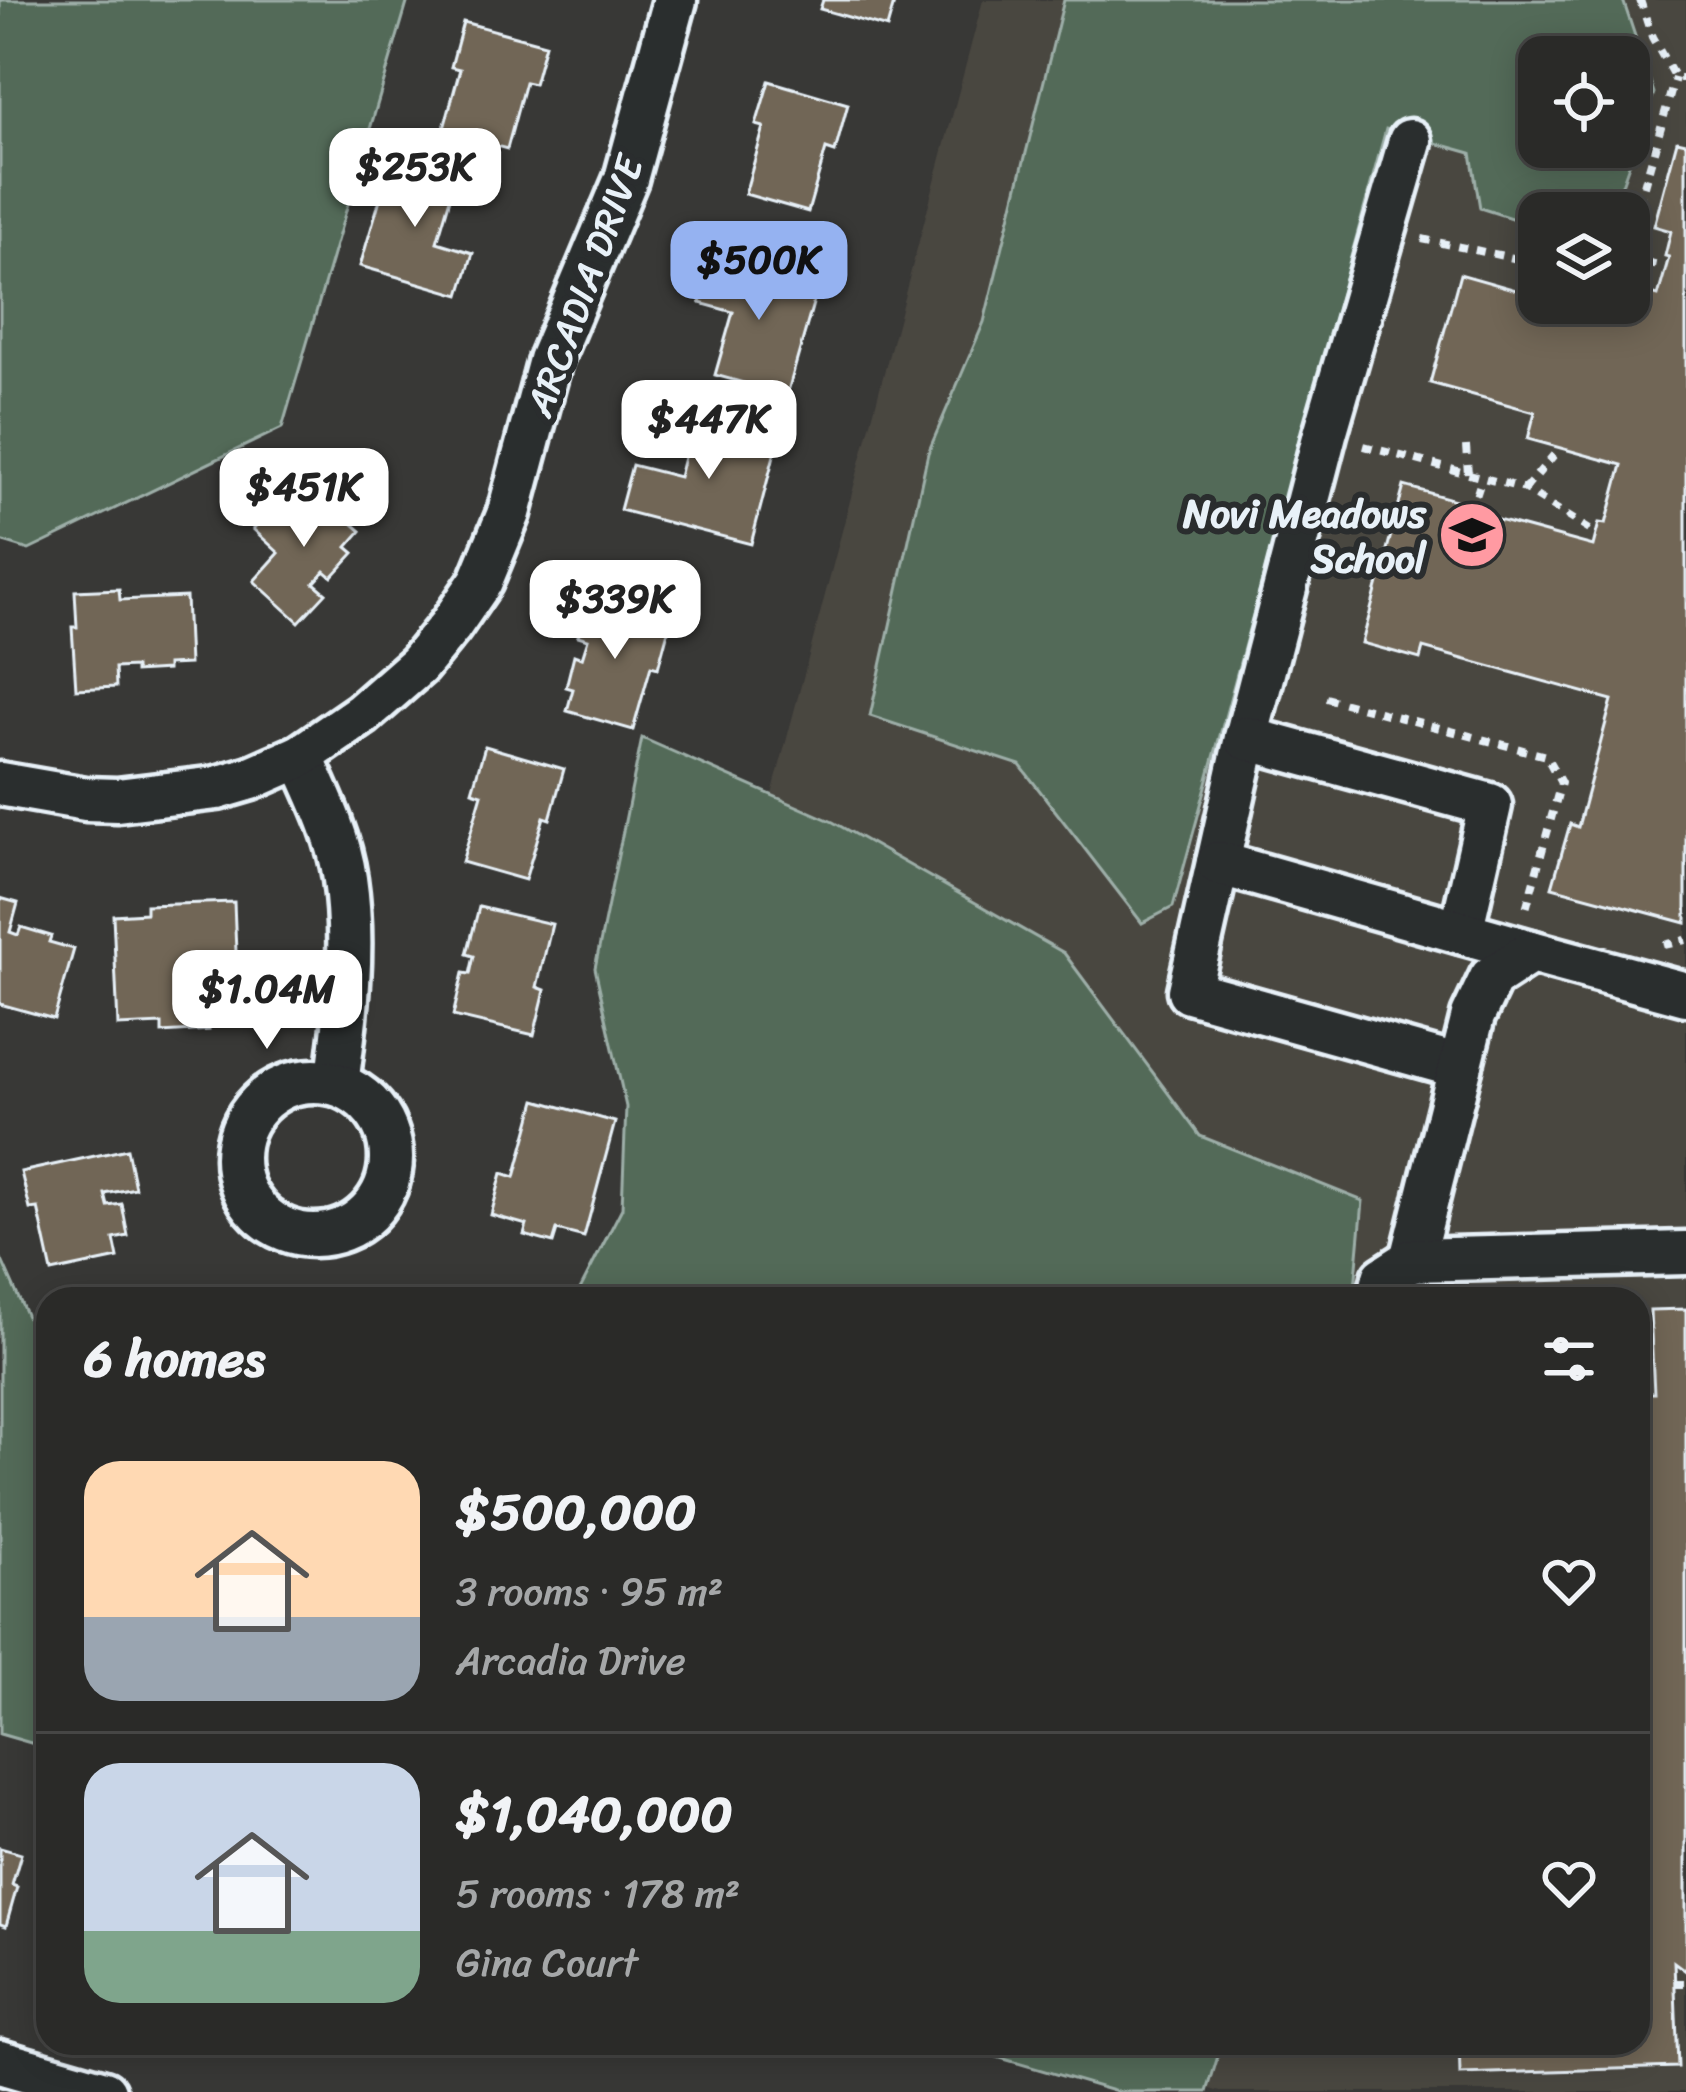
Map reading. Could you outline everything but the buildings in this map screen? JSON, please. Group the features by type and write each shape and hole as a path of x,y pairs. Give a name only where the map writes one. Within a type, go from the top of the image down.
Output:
{"street":[{"name":"ARCADIA DRIVE","path":"0,784 117,800 217,788 301,756 362,714 418,664 481,581 514,496 550,360 626,179 674,0"},
{"path":"1410,141 1325,434 1246,738 1189,991 1460,1067"},
{"path":"1246,738 1490,806 1461,932"},
{"path":"301,756 328,815 345,879 349,972 337,1084"},
{"path":"1218,863 1686,994"},
{"path":"1412,1260 1473,1016 1491,978 1531,952"},
{"path":"1382,1287 1384,1278 1412,1260 1686,1253"},
{"path":"0,2062 104,2092"}],"path":[{"path":"1640,0 1652,38 1675,78 1642,192"},
{"path":"1675,78 1686,78"},
{"path":"1384,231 1518,259"},
{"path":"1650,264 1664,267"},
{"path":"1325,434 1525,489 1596,534"},
{"path":"1466,446 1468,475"},
{"path":"1525,489 1559,449"},
{"path":"1472,512 1482,478"}],"shaded area":[{"path":"983,0 1686,0 1686,2092 1220,2092 1091,2055 1650,2055 1650,1287 641,1287"}],"green space":[{"path":"0,0 408,0 282,428 29,550 0,541"},
{"path":"1064,0 1623,0 1635,36 1518,36 1518,168 1628,168 1619,192 1518,192 1518,220 1480,208 1471,153 1386,129 1173,907 1142,923 1020,765 870,716 928,453 984,322"},
{"path":"642,738 833,822 1064,953 1200,1136 1363,1201 1355,1287 581,1287 622,1208 626,1107 595,968"},
{"path":"0,1256 36,1337 36,1744 0,1734"},
{"path":"990,2055 1218,2055 1207,2092 1117,2092"}],"place":[{"name":"Novi Meadows School","path":"1472,535"}]}
